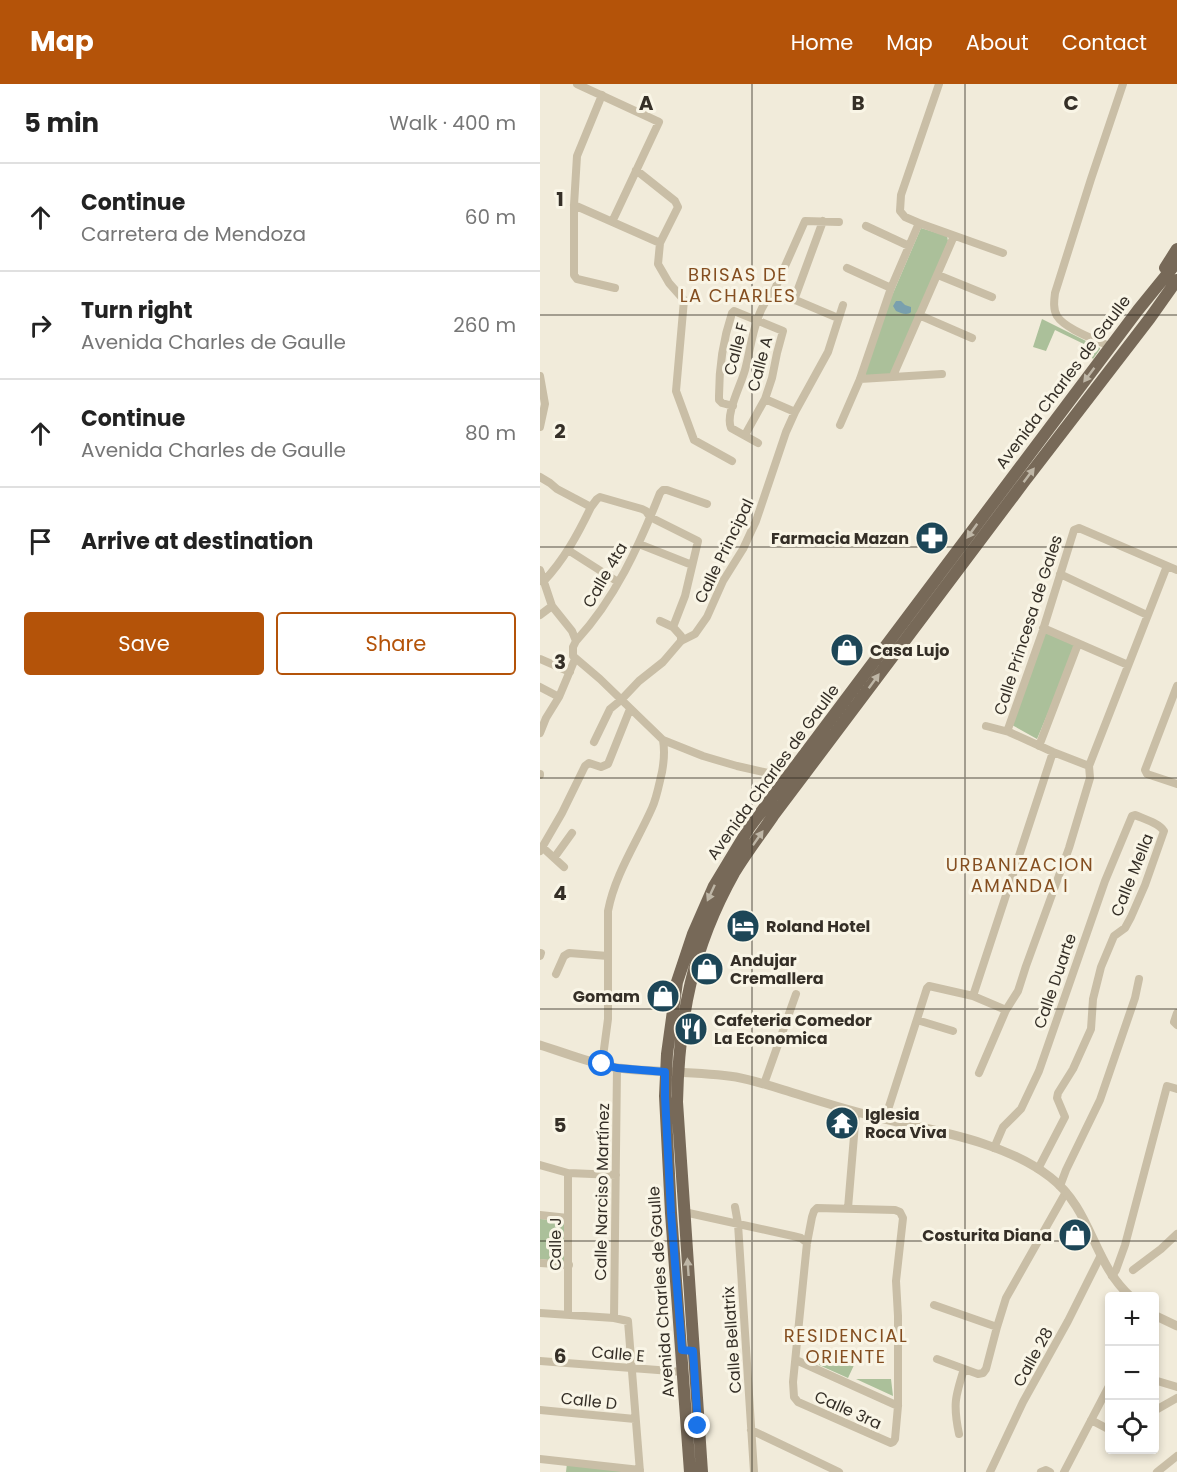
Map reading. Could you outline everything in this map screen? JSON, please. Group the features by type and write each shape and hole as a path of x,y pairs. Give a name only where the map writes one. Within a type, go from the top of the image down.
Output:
{"main road":[{"path":"1138,309 1177,249"},
{"name":"Avenida Charles de Gaulle","path":"778,800 786,777 944,570 1138,309 1177,262"},
{"name":"Avenida Charles de Gaulle","path":"690,1472 684,1212 677,1102 671,1073 668,1035 675,992 693,934 714,886 749,828 778,800 855,707 1177,280"},
{"path":"1150,318 1177,290"},
{"path":"844,700 855,707"},
{"name":"Avenida Charles de Gaulle","path":"671,1073 665,1096 671,1213 688,1351"},
{"name":"Avenida Charles de Gaulle","path":"689,1373 702,1472"}],"street":[{"path":"576,84 659,122 612,222"},
{"path":"939,84 900,203 900,211 905,217 919,223 1003,253"},
{"path":"1111,347 1069,327 1057,316 1054,308 1055,293 1123,84"},
{"path":"602,96 577,156 574,275 577,279 615,288"},
{"path":"636,170 675,201 678,207 660,243 658,264 669,284 684,300 676,391 694,440 732,461"},
{"path":"574,206 660,243"},
{"name":"Calle F","path":"758,443 731,428 729,424 753,335 768,297 774,291 806,220 823,221"},
{"path":"794,300 823,221 840,222"},
{"path":"840,425 860,380 891,288 919,223"},
{"path":"866,226 909,246"},
{"path":"893,376 954,236"},
{"path":"847,268 891,288"},
{"path":"938,275 992,297"},
{"path":"774,291 838,318"},
{"name":"Calle Principal","path":"594,742 608,713 639,681 663,662 681,641 695,634 708,617 723,581 756,521 786,432 828,352 843,305"},
{"path":"733,406 719,400 719,372 726,329 734,311 758,320"},
{"path":"919,315 972,338"},
{"name":"Calle A","path":"746,435 765,399 782,331 758,320"},
{"path":"860,380 942,374"},
{"path":"540,376 545,404 540,427"},
{"path":"765,399 795,412"},
{"path":"540,477 591,507"},
{"name":"Calle 4ta","path":"576,641 592,623 618,582 639,544 660,493 667,490 707,504"},
{"path":"543,582 555,570 579,533 597,499 600,497 642,509 650,517 699,542 685,596 673,627"},
{"name":"Calle Princesa de Gales","path":"1009,731 1074,530 1079,528 1167,566"},
{"path":"639,544 692,565"},
{"path":"568,550 618,582"},
{"path":"979,1073 1006,1010 1018,991 1069,848 1090,778 1089,765 1128,665 1167,566 1177,570"},
{"path":"540,570 552,606 572,631 576,641 572,651 575,659 600,679 663,740 703,756 786,777"},
{"path":"1060,574 1148,615"},
{"path":"540,615 552,606"},
{"path":"660,621 673,627 681,636 681,641"},
{"path":"1043,628 1128,665"},
{"path":"1039,746 1078,644"},
{"path":"540,658 570,672"},
{"path":"540,734 543,716 559,697 575,659"},
{"path":"1177,686 1145,770 1147,774 1177,784"},
{"path":"540,687 559,697"},
{"path":"564,867 541,849 585,766 589,763 601,767 608,764 630,710"},
{"path":"986,726 1009,731 1053,752 1089,765"},
{"path":"602,1064 608,1019 608,911 611,897 634,843 653,806 665,752 663,740"},
{"path":"973,996 1053,752"},
{"name":"Calle Duarte","path":"994,1148 1003,1127 1021,1109 1039,1071 1105,881 1132,816 1135,815 1154,823 1164,831"},
{"name":"Calle Mella","path":"1038,1169 1065,1117 1057,1098 1058,1093 1073,1070 1090,1029 1093,999 1101,967 1114,936 1125,928 1145,885 1164,831"},
{"path":"554,858 572,833"},
{"path":"556,974 564,956 569,953 608,956"},
{"path":"937,1359 978,1374 983,1373 986,1369 1006,1298 1063,1189 1066,1170 1100,1100 1135,998 1139,979"},
{"path":"885,1119 929,986 973,996 1006,1010"},
{"path":"764,1084 796,994"},
{"path":"1177,1013 1174,1023 1177,1025"},
{"path":"917,1020 953,1031"},
{"path":"540,1045 617,1068 716,1075 764,1084 856,1113 930,1130 1020,1157 1063,1189 1075,1202 1112,1276 1126,1292"},
{"name":"Calle Narciso Martínez","path":"614,1318 617,1068"},
{"path":"1112,1276 1122,1252 1167,1086 1177,1089"},
{"path":"848,1208 856,1113"},
{"path":"540,1165 568,1173 616,1174"},
{"name":"Calle J","path":"568,1173 568,1315"},
{"name":"Calle Bellatrix","path":"735,1207 754,1472"},
{"path":"817,1208 848,1208 895,1210 900,1212 903,1218 896,1281 898,1406 796,1360 807,1243 814,1211 817,1208"},
{"path":"684,1212 801,1238 807,1243"},
{"path":"540,1215 568,1218"},
{"path":"1133,1270 1177,1234"},
{"name":"Calle 28","path":"990,1472 1023,1402 1101,1255"},
{"path":"540,1263 569,1265"},
{"path":"934,1305 997,1327"},
{"path":"540,1313 614,1318 626,1320 629,1323 640,1471 540,1459"},
{"path":"1159,1317 1176,1323"},
{"name":"Calle 3ra","path":"796,1360 793,1382 794,1397 798,1402 891,1443 895,1439 898,1406"},
{"name":"Calle E","path":"540,1361 689,1373"},
{"path":"959,1434 955,1413 956,1395 964,1369"},
{"path":"1159,1381 1177,1387"},
{"path":"1064,1472 1105,1393"},
{"path":"1159,1409 1177,1398"},
{"name":"Calle D","path":"540,1410 635,1419"},
{"path":"1091,1420 1105,1427"},
{"path":"751,1430 839,1472"},
{"path":"1157,1472 1177,1456"},
{"path":"564,1461 564,1472"}],"green space":[{"path":"921,228 947,236 948,241 891,375 866,376 865,373 888,305"},
{"path":"1042,319 1100,349 1093,359 1088,346 1055,330 1046,351 1033,347"},
{"path":"1044,632 1076,646 1037,739 1012,725"},
{"path":"540,1219 565,1221 564,1262 540,1259"},
{"path":"826,1350 855,1363 848,1378 819,1365"},
{"path":"856,1379 891,1379 893,1396"},
{"path":"567,1463 636,1472 566,1472"}],"water":[{"path":"896,301 901,301 911,307 911,312 906,314 896,311 893,306"}],"place":[{"name":"Farmacia Mazan","path":"932,538"},
{"name":"Casa Lujo","path":"847,650"},
{"name":"Roland Hotel","path":"743,926"},
{"name":"Andujar Cremallera","path":"707,969"},
{"name":"Gomam","path":"663,996"},
{"name":"Cafeteria Comedor La Economica","path":"691,1029"},
{"name":"Iglesia Roca Viva","path":"842,1123"},
{"name":"Costurita Diana","path":"1075,1235"}],"district":[{"name":"BRISAS DE LA CHARLES","path":"738,284"},
{"name":"URBANIZACION AMANDA I","path":"1020,874"},
{"name":"RESIDENCIAL ORIENTE","path":"846,1345"}],"route":[{"path":"602,1064 617,1068 665,1072 671,1213 682,1350 693,1351 698,1426"}]}
